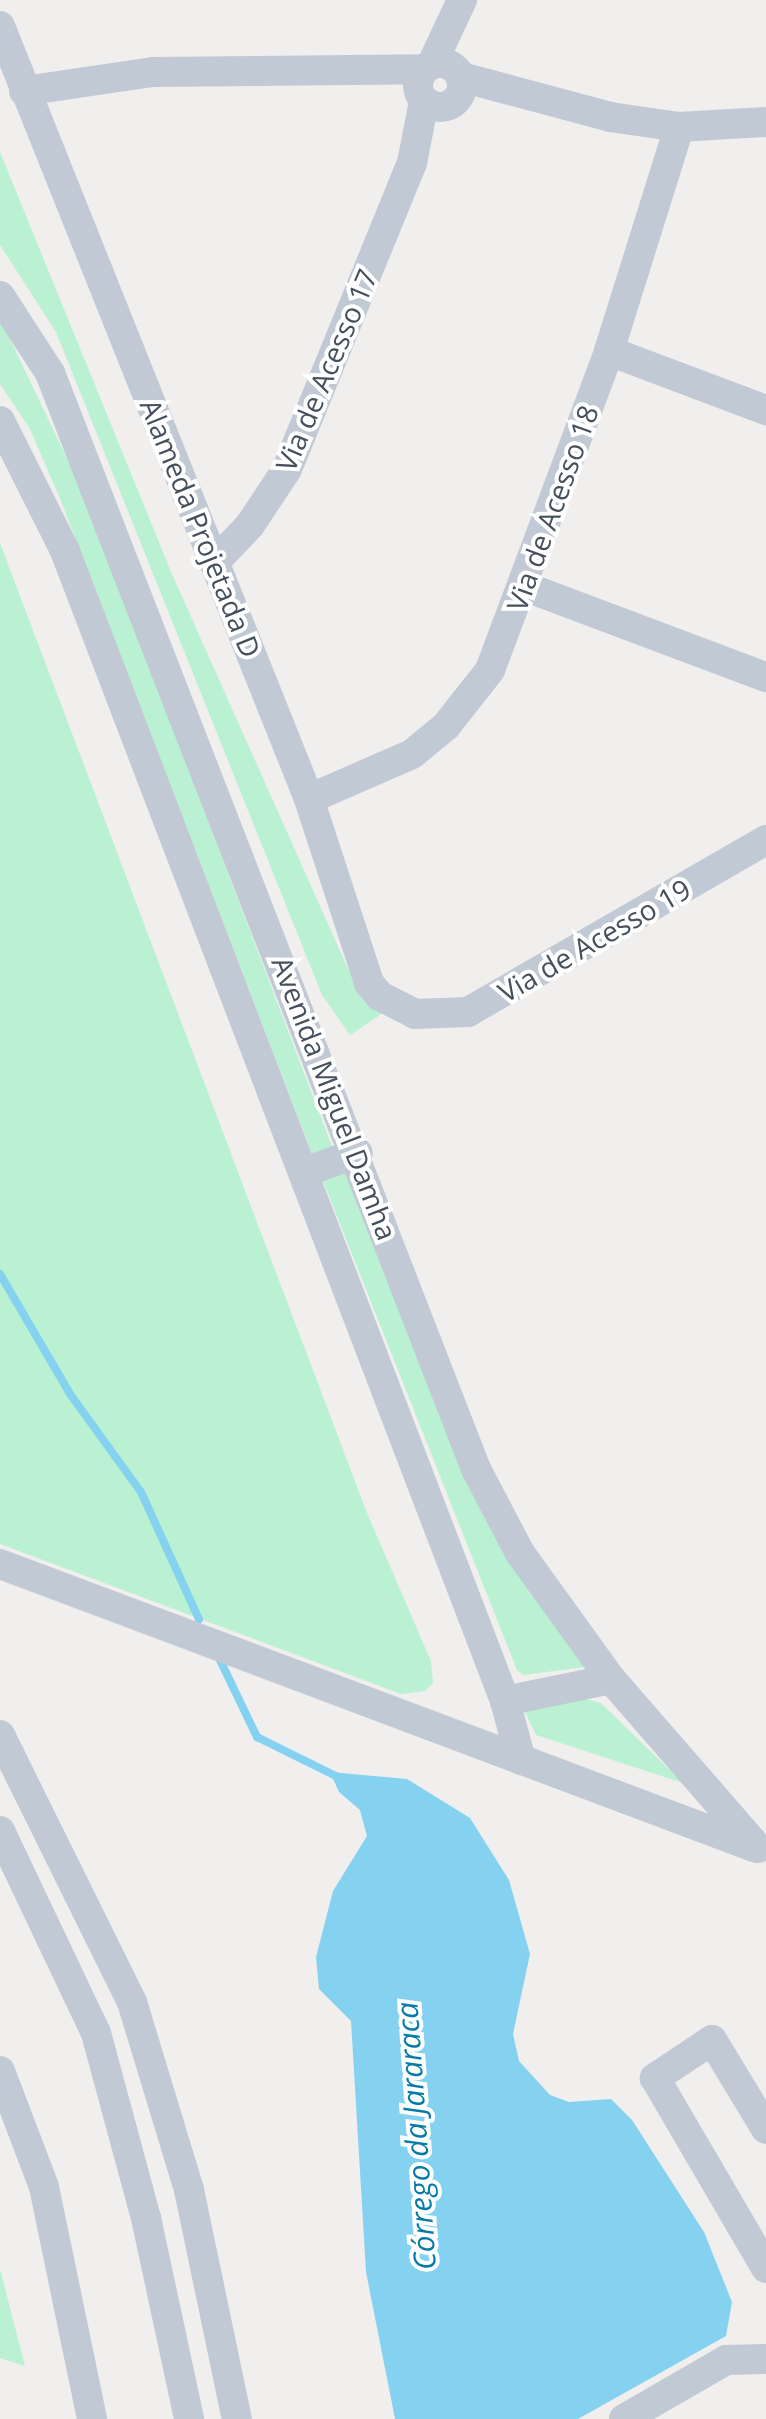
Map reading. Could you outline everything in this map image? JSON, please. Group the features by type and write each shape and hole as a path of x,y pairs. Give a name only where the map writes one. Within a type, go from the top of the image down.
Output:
{"street":[{"name":"Via de Acesso 17","path":"215,562 250,525 287,469 412,162 440,85 462,0"},
{"name":"Alameda Projetada D","path":"0,26 309,799 369,982 416,1014"},
{"path":"24,91 154,72 320,67 679,127 766,122"},
{"path":"722,126 766,143"},
{"name":"Via de Acesso 18","path":"309,799 412,754 446,726 490,670 526,587 608,351 679,127"},
{"name":"Avenida Miguel Damha","path":"0,296 50,372 358,1153 476,1469 520,1552 611,1679 762,1850"},
{"path":"608,351 766,410"},
{"name":"Avenida Miguel Damha","path":"0,421 66,551 505,1701 522,1760"},
{"path":"526,587 766,676"},
{"name":"Via de Acesso 19","path":"416,1014 468,1012 766,840"},
{"path":"304,1172 358,1153"},
{"path":"9,1573 762,1850"},
{"path":"505,1701 611,1679"},
{"path":"0,1735 132,2002 189,2190 237,2419"},
{"path":"0,1831 96,2033 146,2218 189,2419"},
{"path":"766,2129 712,2040 655,2078 766,2268"},
{"path":"0,2071 44,2188 92,2419"},
{"path":"624,2419 726,2360 766,2358"}],"green space":[{"path":"0,152 172,574 353,980 383,1013 350,1035 322,995 56,332 0,245"},
{"path":"0,318 82,490 333,1149 313,1156 61,501 30,429 0,384"},
{"path":"0,543 367,1513 431,1661 433,1683 425,1691 401,1694 0,1544"},
{"path":"342,1163 496,1538 585,1667 524,1675 517,1670 319,1171"},
{"path":"574,1696 601,1703 683,1783 536,1735 524,1710"},
{"path":"0,2269 25,2366 0,2358"}],"water":[{"path":"330,1772 407,1779 470,1818 509,1880 530,1954 513,2034 519,2061 550,2095 569,2102 611,2099 632,2120 704,2232 732,2302 726,2336 578,2419 395,2419 366,2272 351,2021 319,1989 316,1957 333,1891 367,1836 360,1810 339,1792"}],"waterway":[{"name":"Córrego da Jararaca","path":"0,1274 70,1394 141,1492 199,1619"},
{"name":"Córrego da Jararaca","path":"219,1658 257,1737 336,1776"}]}
